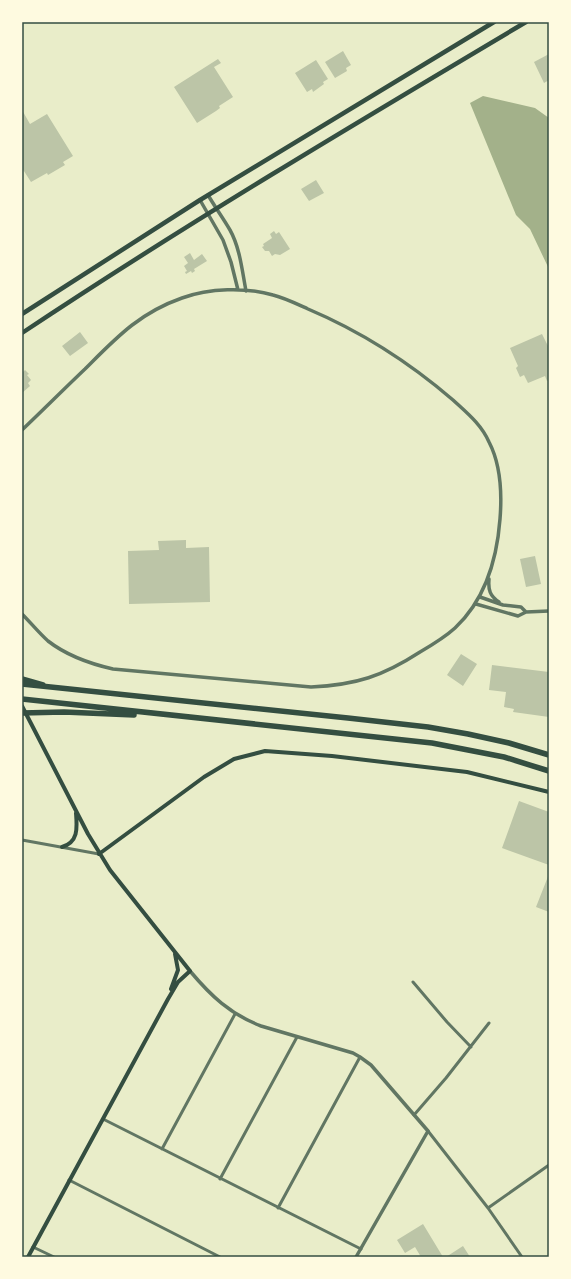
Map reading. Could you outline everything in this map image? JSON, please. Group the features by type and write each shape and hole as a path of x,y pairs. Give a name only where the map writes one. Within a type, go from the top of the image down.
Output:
{"highway":[{"path":"22,679 53,688"},
{"path":"22,684 428,727 475,735 549,755"},
{"path":"22,699 432,743 504,757 549,771"},
{"path":"22,713 64,712 173,716"}],"main road":[{"path":"22,314 208,195 494,22"},
{"path":"22,333 71,300 216,209 526,22"},
{"path":"22,706 99,854 190,971 178,982 168,999 28,1257"},
{"path":"99,854 204,777 234,759 265,751 332,756 467,772 549,792"},
{"path":"62,847 70,844 76,836 76,811"},
{"path":"168,999 178,970 175,951"}],"street":[{"path":"208,195 230,230 236,244 246,290"},
{"path":"200,200 223,240 231,262 238,290"},
{"path":"22,430 122,333 138,319 158,308 184,297 200,293 246,290 274,295 327,317 356,332 436,386 477,422 490,443 498,470 501,508 498,538 488,585 493,598 503,605"},
{"path":"22,614 48,640 60,649 88,662 105,667 311,687 353,683 369,678 392,669 445,636 463,620 476,604 489,576"},
{"path":"480,597 503,605 521,607 526,612"},
{"path":"476,604 518,616 526,612 549,611"},
{"path":"22,840 99,854"},
{"path":"190,971 213,996 235,1014 247,1021 353,1053 371,1065 428,1131 488,1208 522,1257"},
{"path":"413,982 447,1022 471,1047"},
{"path":"162,1149 235,1014"},
{"path":"414,1115 436,1090 489,1023"},
{"path":"220,1179 297,1037"},
{"path":"278,1208 360,1057"},
{"path":"103,1119 361,1249"},
{"path":"356,1257 428,1131"},
{"path":"488,1208 549,1165"},
{"path":"70,1180 220,1257"},
{"path":"33,1247 54,1257"}],"shaded area":[{"path":"483,96 535,108 549,118 549,269 530,229 516,215 470,103"}],"building":[{"path":"343,51 351,65 346,68 347,71 335,78 325,62"},
{"path":"549,54 549,80 544,83 534,62"},
{"path":"218,59 221,63 214,67 233,97 219,106 220,108 216,111 197,123 174,87"},
{"path":"316,60 328,79 313,92 312,89 307,92 295,73"},
{"path":"22,110 30,124 47,114 73,156 63,162 65,165 48,175 47,173 31,182 22,168"},
{"path":"316,180 324,193 309,201 301,189"},
{"path":"274,231 276,234 279,232 290,249 280,255 275,254 272,256 269,251 265,251 262,247 264,246 263,244 272,238 270,234"},
{"path":"190,253 194,260 202,254 207,261 194,269 195,271 192,273 191,271 186,274 185,272 187,271 184,266 188,263 184,257"},
{"path":"80,332 88,343 70,356 62,346"},
{"path":"542,334 549,348 549,380 547,381 545,376 528,383 524,375 520,377 516,368 518,366 510,348"},
{"path":"25,370 29,374 27,375 31,380 28,383 30,386 22,393 22,373"},
{"path":"186,540 186,548 209,547 210,602 129,604 128,551 159,550 158,541"},
{"path":"535,556 541,584 526,587 520,559"},
{"path":"461,654 477,664 463,686 447,675"},
{"path":"492,665 549,672 549,717 513,712 514,709 504,707 506,692 489,690"},
{"path":"519,801 549,812 549,865 502,848"},
{"path":"549,874 549,912 536,907"},
{"path":"423,1224 443,1257 421,1257 415,1247 405,1253 397,1240"},
{"path":"463,1246 470,1257 446,1257"}]}
